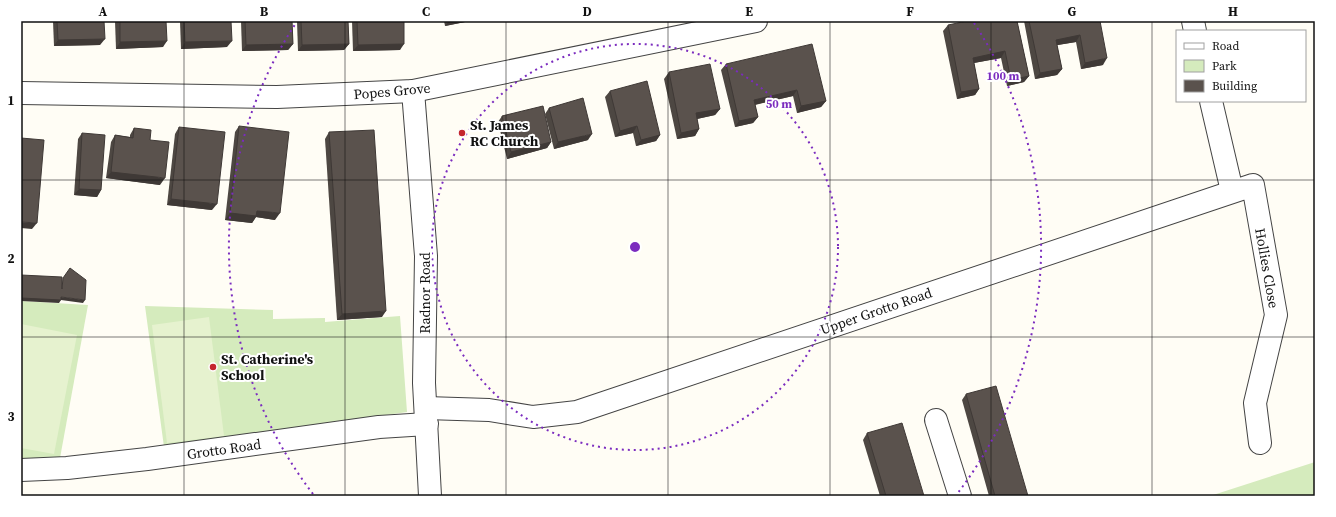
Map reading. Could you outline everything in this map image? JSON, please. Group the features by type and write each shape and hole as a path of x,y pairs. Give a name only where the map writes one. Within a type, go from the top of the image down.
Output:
{"street":[{"name":"Popes Grove","path":"21,93 277,98 413,91 756,21"},
{"name":"Radnor Road","path":"413,91 426,256 424,383 430,496"},
{"path":"1212,102 1232,191"},
{"name":"Hollies Close","path":"1232,191 1253,185 1276,315 1255,403 1260,443"},
{"name":"Upper Grotto Road","path":"426,416 489,410 532,417 577,412 1232,191"},
{"name":"Grotto Road","path":"21,470 67,468 147,459 379,427 426,416"},
{"path":"936,420 960,496"}],"green space":[{"path":"21,301 88,305 60,458 21,461"},
{"path":"145,306 273,310 273,319 325,318 325,322 400,316 407,412 164,447"},
{"path":"209,317 224,436 167,443 152,325"},
{"path":"21,324 77,335 54,454 21,448"},
{"path":"1315,462 1315,496 1210,496"}],"building":[{"path":"57,21 104,21 105,39 58,40"},
{"path":"120,21 166,21 167,41 120,42"},
{"path":"184,21 231,21 232,41 185,42"},
{"path":"245,21 292,21 293,44 246,45"},
{"path":"301,21 348,21 349,44 302,45"},
{"path":"357,21 404,21 404,44 358,45"},
{"path":"967,21 1017,21 1029,76 1011,80 1005,51 973,58 979,89 961,92 948,25"},
{"path":"1029,21 1100,21 1107,58 1085,63 1080,35 1056,40 1062,69 1040,73"},
{"path":"812,44 826,101 801,106 797,90 754,100 758,117 739,121 726,64"},
{"path":"710,64 720,109 696,113 699,129 681,133 669,72"},
{"path":"647,81 660,135 641,140 637,126 620,131 610,91"},
{"path":"583,98 592,134 558,142 549,108"},
{"path":"543,106 551,142 511,152 502,116"},
{"path":"239,126 289,132 280,213 257,211 256,216 230,213"},
{"path":"179,127 225,132 217,204 171,199"},
{"path":"134,128 151,130 150,140 169,142 165,178 111,172 115,135 133,138"},
{"path":"374,130 386,311 342,314 329,132"},
{"path":"82,133 105,135 101,190 79,189"},
{"path":"21,138 44,140 37,223 21,222"},
{"path":"70,268 86,280 85,300 61,297 61,300 21,298 21,275 62,277 62,289 63,278"},
{"path":"996,386 1028,496 995,496 966,394"},
{"path":"902,423 924,496 886,496 867,433"}],"place":[{"name":"St. James RC Church","path":"462,133"},
{"name":"St. Catherine's School","path":"213,367"}]}
